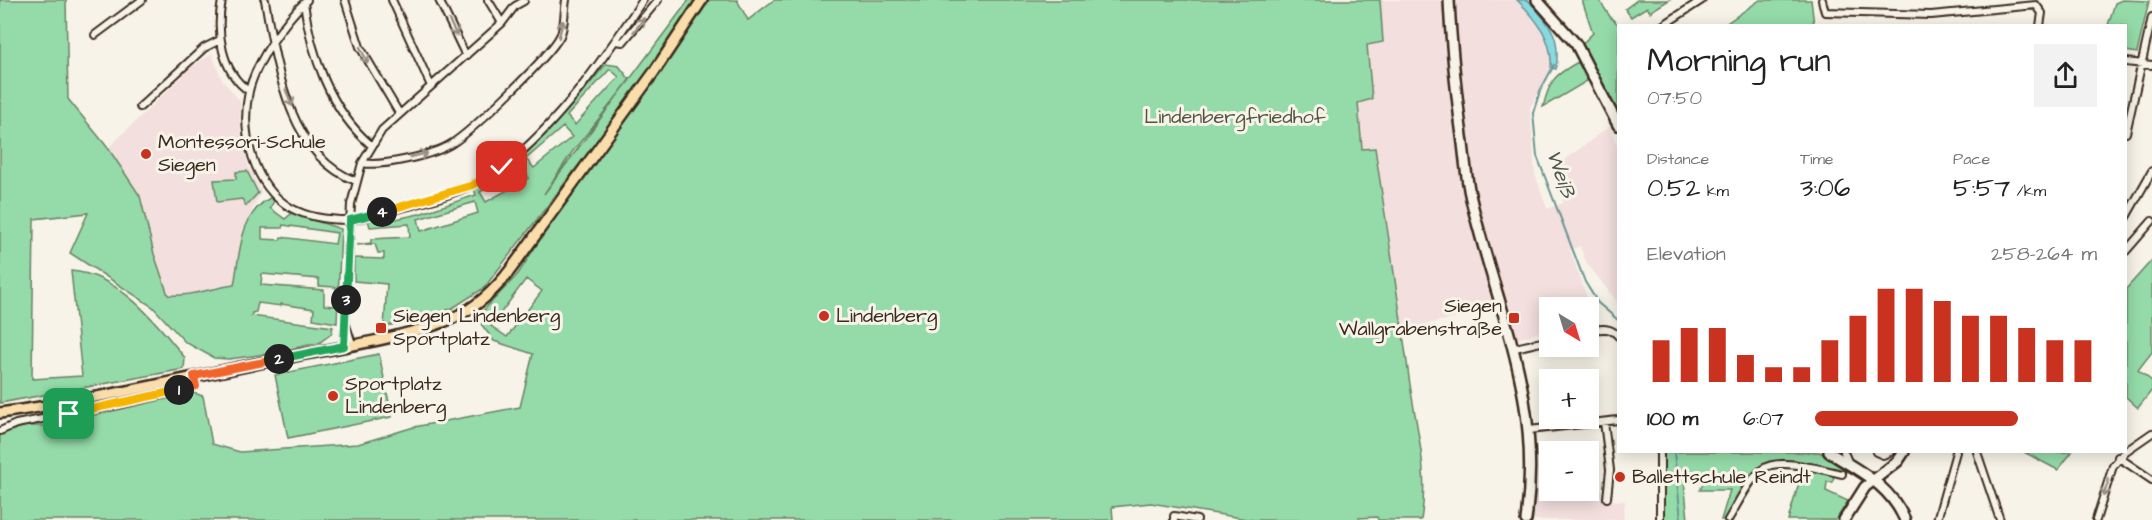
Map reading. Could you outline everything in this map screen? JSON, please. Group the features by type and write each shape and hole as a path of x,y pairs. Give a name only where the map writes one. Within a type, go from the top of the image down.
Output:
{"main road":[{"path":"0,413 175,381 348,345 424,328 455,317 476,304 501,282 654,72 702,0"},
{"path":"1449,0 1453,71 1470,195 1515,348 1529,430 1531,474 1526,520"},
{"path":"1536,0 1576,44 1617,123"},
{"path":"1831,453 1873,479 1889,492 1905,520"},
{"path":"1844,520 1873,479 1898,461 1903,453"}],"street":[{"path":"95,36 142,0"},
{"path":"222,0 220,40 231,75 249,91"},
{"path":"265,0 276,65 305,138 317,155 337,174 356,181"},
{"path":"345,0 360,47 378,83 399,113"},
{"path":"392,0 431,86"},
{"path":"439,0 466,56"},
{"path":"488,0 502,23"},
{"path":"362,163 373,165 437,150 461,137 527,73 561,36 566,0"},
{"path":"305,1 273,42 249,91 248,139 254,161 271,193 292,208 312,216 350,220 441,196 477,183 502,167 558,114 615,41 643,0"},
{"path":"615,41 623,42 632,34 658,0"},
{"path":"1665,24 1702,0"},
{"path":"305,1 315,55 334,100 356,132 371,145"},
{"path":"348,345 346,325 350,220 356,181 371,145 399,113 502,23 515,6 525,1"},
{"path":"1823,6 1931,15 2004,6 2039,6 2040,24"},
{"path":"2127,129 2152,17"},
{"path":"140,107 204,48 220,40"},
{"path":"2127,62 2152,65"},
{"path":"2127,215 2152,171"},
{"path":"2127,250 2152,221"},
{"path":"1599,329 1604,328 1617,334"},
{"path":"1515,348 1539,343"},
{"path":"0,431 16,424 122,404 196,386 194,376"},
{"path":"1529,430 1617,420"},
{"path":"1604,422 1610,470 1607,498"},
{"path":"2127,450 2152,433"},
{"path":"1660,453 1660,520"},
{"path":"1844,453 1849,464"},
{"path":"1937,520 1956,453"},
{"path":"1977,453 2000,520"},
{"path":"2096,520 2118,457 2123,453"},
{"path":"2118,457 2152,480"},
{"path":"1728,520 1754,478 1765,466 1804,466 1842,474"},
{"path":"1174,518 1197,520"}],"shaded area":[{"path":"1380,0 1517,0 1528,10 1551,45 1551,68 1530,108 1535,174 1547,209 1564,203 1553,169 1610,126 1617,146 1617,302 1586,262 1580,246 1570,250 1587,297 1539,297 1539,332 1518,339 1510,307 1402,329 1375,149 1362,150 1358,102 1372,99 1367,44 1383,42"},
{"path":"212,54 222,80 240,101 240,131 248,165 261,192 245,225 234,285 215,287 190,296 168,295 154,254 140,196 108,148 193,66"},
{"path":"1599,489 1607,489 1607,500 1625,501 1623,520 1532,520 1536,492 1539,492 1539,501 1599,501"}],"green space":[{"path":"0,0 66,0 68,99 108,148 140,196 154,254 168,295 193,294 234,285 247,225 252,214 270,198 274,201 270,208 285,219 292,213 341,229 337,323 313,319 314,309 258,303 256,312 251,316 333,327 331,334 319,343 266,354 229,359 214,358 185,342 153,307 70,253 88,213 34,219 32,379 82,376 71,271 89,274 105,281 136,303 163,330 185,358 184,369 0,403","holes":["283,225 337,233 335,244 281,237 280,240 262,239 262,228 282,228","262,274 319,279 319,286 336,287 335,306 324,305 324,290 261,285"]},
{"path":"689,0 699,0 652,70 484,288 451,309 384,327 387,284 354,281 354,258 384,259 384,253 378,253 375,244 356,245 371,243 371,239 410,237 409,224 370,227 368,220 376,218 378,223 419,214 476,195 474,189 512,165 546,134 606,64 619,66 630,79","holes":["610,69 619,77 575,125 567,116","618,94 544,194 573,151","563,127 572,137 534,168 526,159","523,167 529,178 486,202 480,192","475,202 478,213 421,231 418,219"]},
{"name":"Lindenbergfriedhof","path":"706,0 737,0 748,20 774,0 1380,0 1383,42 1367,45 1372,99 1358,103 1362,149 1375,148 1420,445 1424,482 1421,520 1378,520 1377,517 1359,518 1359,520 1253,520 1151,503 1112,507 1113,520 0,520 0,434 26,426 44,426 194,393 203,396 212,444 240,452 358,444 414,427 520,407 533,354 494,341 478,320 481,313 518,274 550,224 657,74","holes":["526,279 542,291 507,337 491,326"]},
{"path":"1582,0 1599,0 1618,24 1617,114 1581,45 1593,33"},
{"path":"1637,0 1669,0 1650,12 1647,7 1631,17 1625,9"},
{"path":"1760,0 1811,0 1814,24 1725,24"},
{"path":"2122,0 2149,1 2137,53 2127,51 2127,24 2108,24 2115,3"},
{"path":"1578,62 1587,81 1543,107 1554,80"},
{"path":"247,171 258,193 246,206 242,199 217,202 214,180 236,179 236,172"},
{"path":"2152,260 2152,352 2138,370 2152,381 2152,390 2138,408 2127,398 2127,288"},
{"name":"Sportplatz Lindenberg","path":"379,354 392,417 288,438 275,375"},
{"path":"1663,453 1821,453 1847,472 1834,474 1833,482 1827,482 1826,491 1848,501 1836,520 1788,520 1803,469 1766,466 1732,520 1721,520 1730,490 1700,490 1704,481 1684,480 1688,520 1663,520"},
{"path":"2026,453 2071,453 2058,470"}],"water":[{"path":"1517,0 1528,0 1552,31 1557,47 1556,69 1551,68 1549,48 1537,22"}],"waterway":[{"name":"Weiß","path":"1554,65 1540,91 1533,113 1537,156 1585,282 1598,303 1617,319"},
{"name":"Weiß","path":"1674,453 1681,520"}],"place":[{"name":"Montessori-Schule Siegen","path":"146,154"},
{"name":"Lindenberg","path":"824,316"},
{"name":"Siegen Wallgrabenstraße","path":"1514,318"},
{"name":"Siegen Lindenberg Sportplatz","path":"381,328"},
{"name":"Sportplatz Lindenberg","path":"333,396"},
{"name":"Ballettschule Reindt","path":"1620,477"}],"route":[{"path":"69,414 196,386 194,376 344,346 350,220 441,196 477,183 502,167"}]}
